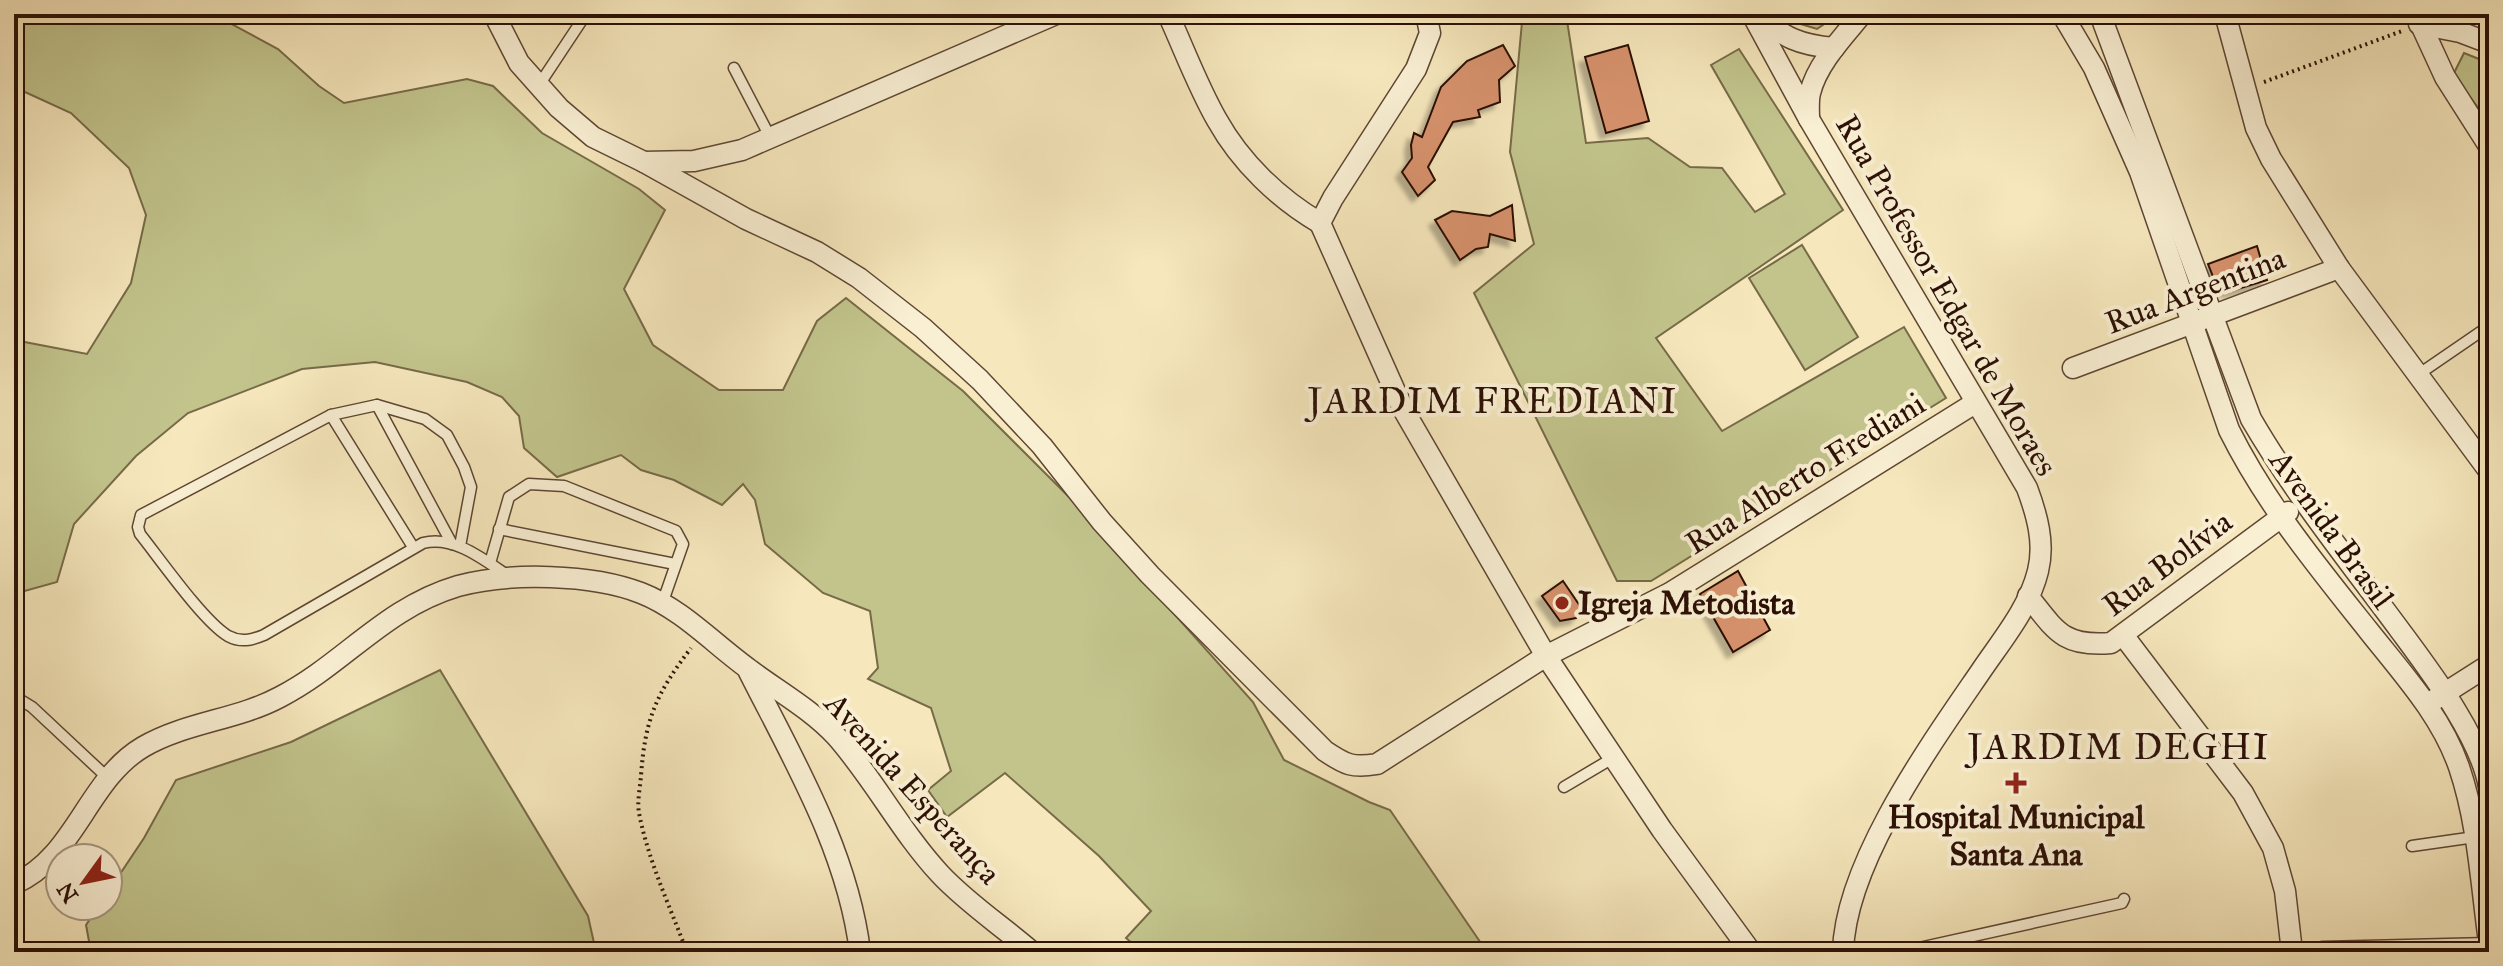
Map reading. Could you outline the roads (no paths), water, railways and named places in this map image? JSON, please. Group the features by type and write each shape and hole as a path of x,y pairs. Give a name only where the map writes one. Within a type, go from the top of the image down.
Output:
{"street":[{"path":"494,14 519,63 559,108 593,137 644,162 694,161 742,150 1056,14"},
{"path":"1168,14 1217,121 1272,188 1291,206 1320,223 1403,409 1546,656 1613,758 1751,952"},
{"path":"1320,223 1416,69 1430,33 1426,14"},
{"path":"1755,14 1777,33 1809,46 1834,48"},
{"name":"Rua Professor Edgar de Moraes","path":"1755,14 1809,119 2027,488 2037,515 2041,547 2038,572 2019,616 1951,714 1880,833 1856,885 1843,926 1843,952"},
{"path":"1809,119 1809,96 1834,48 1862,14"},
{"name":"Avenida Brasil","path":"2062,14 2076,34 2149,170 2212,315 2251,419 2271,454 2445,693 2479,755 2489,787"},
{"name":"Avenida Brasil","path":"2100,14 2149,170 2192,323 2229,430 2279,517 2427,705 2459,766 2475,837 2489,945"},
{"path":"2225,14 2256,128 2271,159 2339,268 2489,471"},
{"path":"2418,19 2489,43"},
{"path":"2418,19 2445,77 2489,146"},
{"name":"Rua Alberto Frediani","path":"644,162 746,219 817,252 859,278 923,328 980,380 1042,446 1102,522 1150,575 1325,751 1343,763 1357,767 1377,764 1546,656 1670,593 1975,403"},
{"name":"Rua Argentina","path":"2073,368 2339,268"},
{"name":"Rua Bolívia","path":"2028,596 2058,632 2073,641 2111,643 2279,517 2305,502"},
{"name":"Avenida Esperança","path":"14,884 49,862 124,760 163,737 256,708 282,696 368,633 419,602 458,587 511,578 604,582 642,593 662,604 833,733 940,874 1032,952"},
{"path":"2123,635 2243,793 2273,848 2285,891 2292,952"},
{"path":"2427,705 2489,665"},
{"path":"747,668 805,782 838,860 856,922 860,952"},
{"path":"2323,952 2489,945"}],"lane":[{"path":"539,85 586,14"},
{"path":"734,68 770,137"},
{"path":"2419,374 2489,326"},
{"path":"377,405 456,545"},
{"path":"456,545 471,487 447,435 425,419 377,405 331,415 141,515 138,527 140,534 213,623 229,637 247,641 264,635 413,547 433,540 456,545 511,578"},
{"path":"331,415 413,547"},
{"path":"490,563 509,497 529,484 564,486 676,531 683,544 662,604"},
{"path":"499,529 675,564"},
{"path":"14,696 32,707 109,779"},
{"path":"1564,787 1613,758"},
{"path":"2412,846 2475,837"},
{"path":"1901,952 2122,903 2124,899"}],"place":[{"name":"Igreja Metodista","path":"1562,603"},
{"name":"Hospital Municipal Santa Ana","path":"2016,783"}],"district":[{"name":"JARDIM FREDIANI","path":"1493,400"},
{"name":"JARDIM DEGHI","path":"2119,746"}]}
